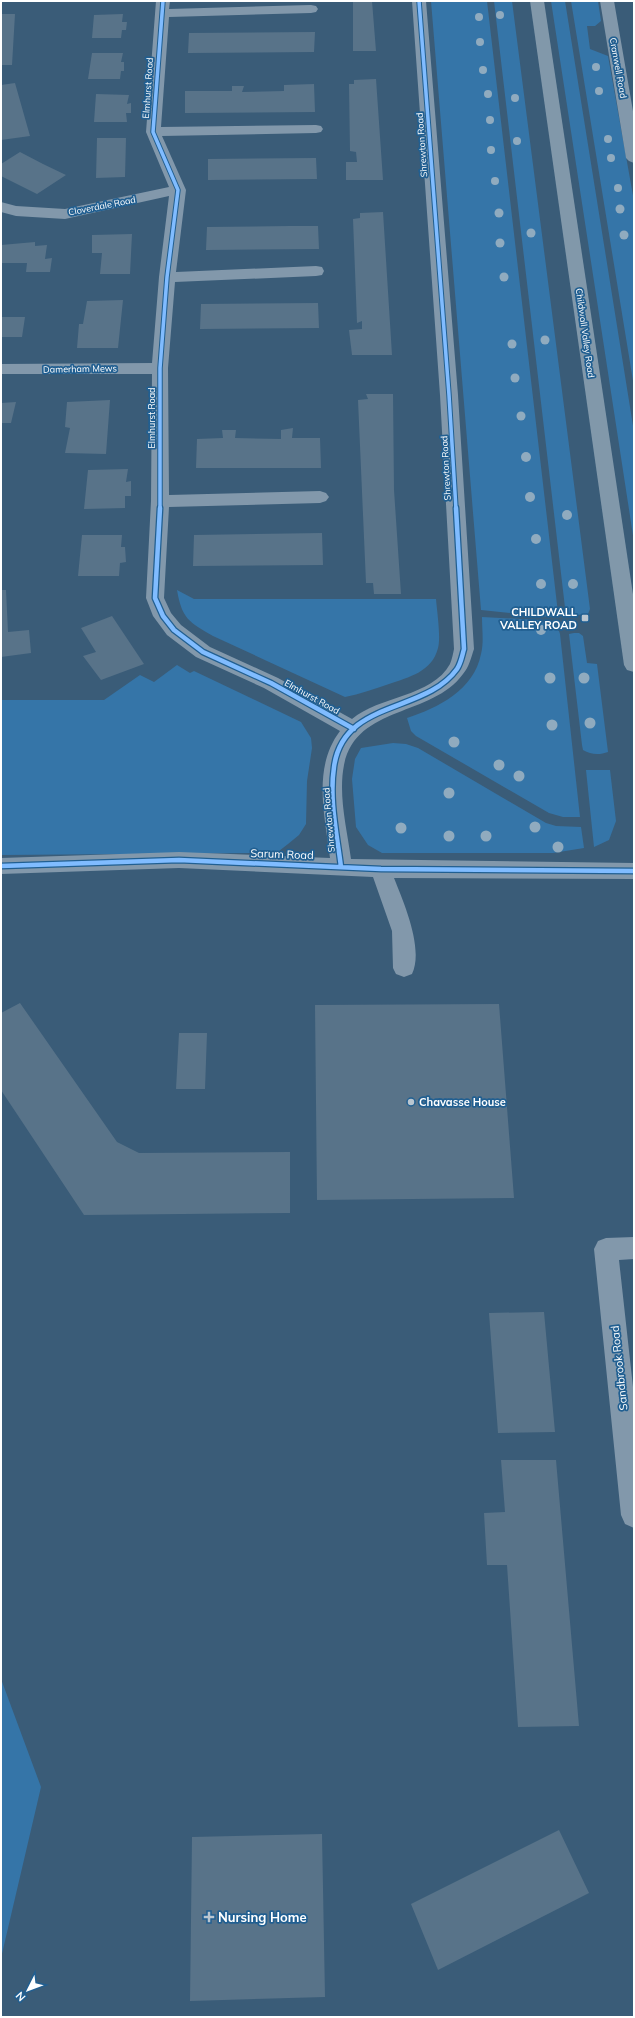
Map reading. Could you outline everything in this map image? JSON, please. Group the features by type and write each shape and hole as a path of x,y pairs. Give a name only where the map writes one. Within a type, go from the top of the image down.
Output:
{"main road":[{"name":"Childwall Valley Road","path":"537,1 634,664"}],"street":[{"name":"Shrewton Road","path":"341,867 333,774 340,744 354,729 378,712 417,699 438,687 457,668 464,649 449,395 419,1"},
{"name":"Cranwell Road","path":"607,1 634,158"},
{"name":"Elmhurst Road","path":"162,7 153,132 178,190 167,277 160,368 160,501 155,598 158,609 182,639 205,654 270,683 354,729"},
{"path":"162,7 311,9"},
{"path":"153,132 316,129"},
{"name":"Cloverdale Road","path":"1,207 16,211 65,214 178,190"},
{"path":"167,277 316,271"},
{"name":"Damerham Mews","path":"1,369 160,368"},
{"path":"160,501 320,497"},
{"name":"Sarum Road","path":"1,866 179,860 381,869 634,871"},
{"path":"381,869 403,931 404,968"},
{"name":"Sandbrook Road","path":"634,1248 606,1249 634,1515"}],"shaded area":[{"path":"431,1 487,1 558,613 551,617 481,610"},
{"path":"494,1 512,1 590,609 588,614 566,616"},
{"path":"551,1 565,1 634,432 634,542"},
{"path":"571,1 598,1 601,21 595,26 587,26 590,49 608,56 634,201 634,387"},
{"path":"177,590 194,599 436,599 439,644 431,663 412,676 378,688 345,697 213,636 198,627 184,614"},
{"path":"482,617 540,620 559,631 580,817 563,817 549,813 416,736 411,731 407,718 442,703 453,696 471,678 477,667 482,649"},
{"path":"579,633 583,636 587,663 597,664 608,752 605,753 592,754 583,750 569,634"},
{"path":"177,665 190,673 194,671 301,722 311,738 312,748 307,781 306,824 299,835 279,851 266,853 1,855 1,700 104,700 140,675 154,682"},
{"path":"393,743 406,744 418,748 546,823 556,826 581,827 584,848 553,853 382,853 368,845 356,827 352,779 355,759 361,748"},
{"path":"586,770 610,770 616,821 609,840 594,847"},
{"path":"1,1679 41,1787 1,1958"}],"building":[{"path":"353,1 372,1 376,51 353,51"},
{"path":"1,14 15,14 12,65 1,65"},
{"path":"123,14 122,22 127,22 126,30 122,30 121,38 92,38 94,15"},
{"path":"315,32 314,52 188,53 189,33"},
{"path":"92,53 123,53 121,62 124,62 124,71 121,71 120,79 88,79"},
{"path":"376,79 383,180 346,180 346,162 357,162 356,152 350,151 349,84 354,84 354,80"},
{"path":"15,83 30,136 1,140 1,85"},
{"path":"314,84 315,112 185,113 185,91 232,91 232,86 244,86 242,92 284,91 284,85"},
{"path":"96,94 129,95 127,104 131,103 131,113 126,113 127,122 94,122"},
{"path":"97,138 126,138 125,177 96,178"},
{"path":"20,152 66,175 37,194 1,176 1,164"},
{"path":"316,158 317,179 208,180 208,159"},
{"path":"383,212 392,355 352,355 349,330 362,329 362,321 357,323 353,219 360,218 360,213"},
{"path":"318,226 319,249 206,250 207,227"},
{"path":"132,234 130,274 100,274 102,253 92,253 92,235"},
{"path":"35,242 35,246 47,245 45,259 52,258 50,272 26,272 27,263 1,263 1,245"},
{"path":"123,300 118,348 77,348 79,324 83,324 87,301"},
{"path":"318,303 319,328 200,329 201,304"},
{"path":"1,317 25,317 22,337 1,337"},
{"path":"366,394 393,394 394,490 401,594 374,594 373,583 366,583 358,400 368,399"},
{"path":"110,400 106,454 65,453 70,428 65,427 67,402"},
{"path":"16,402 11,423 1,423 1,403"},
{"path":"293,428 292,438 320,438 321,468 196,468 197,439 223,438 222,430 236,430 235,438 281,439 281,430"},
{"path":"128,469 126,482 131,481 131,496 125,496 125,508 84,509 88,470"},
{"path":"322,533 323,565 193,566 194,535"},
{"path":"82,535 122,535 121,547 125,547 126,562 120,563 119,576 78,576"},
{"path":"1,590 6,590 8,632 29,630 31,653 1,657"},
{"path":"112,616 144,664 101,680 83,656 96,652 81,628"},
{"path":"20,1003 117,1142 139,1153 290,1152 290,1213 84,1215 1,1090 1,1013"},
{"name":"Chavasse House","path":"499,1004 514,1198 317,1200 315,1005"},
{"path":"179,1033 207,1033 205,1089 176,1089"},
{"path":"544,1312 555,1432 498,1433 489,1313"},
{"path":"501,1460 556,1460 579,1726 518,1727 507,1565 487,1565 484,1513 505,1512"},
{"path":"559,1830 589,1893 438,1970 411,1904"},
{"path":"322,1834 325,1997 190,2001 192,1837"}],"cycle path":[{"path":"163,1 153,132 178,190 167,277 160,368 160,501 155,598 163,616 174,630 203,652 271,683 354,729"},
{"path":"341,867 334,810 333,787 334,766 341,746 353,730 369,717 378,712 430,692 440,686 457,669 464,649 449,395 419,1"},
{"path":"1,866 179,860 381,869 634,871"}],"place":[{"name":"CHILDWALL VALLEY ROAD","path":"585,618"},
{"name":"Chavasse House","path":"411,1102"},
{"name":"Nursing Home","path":"209,1917"}]}
